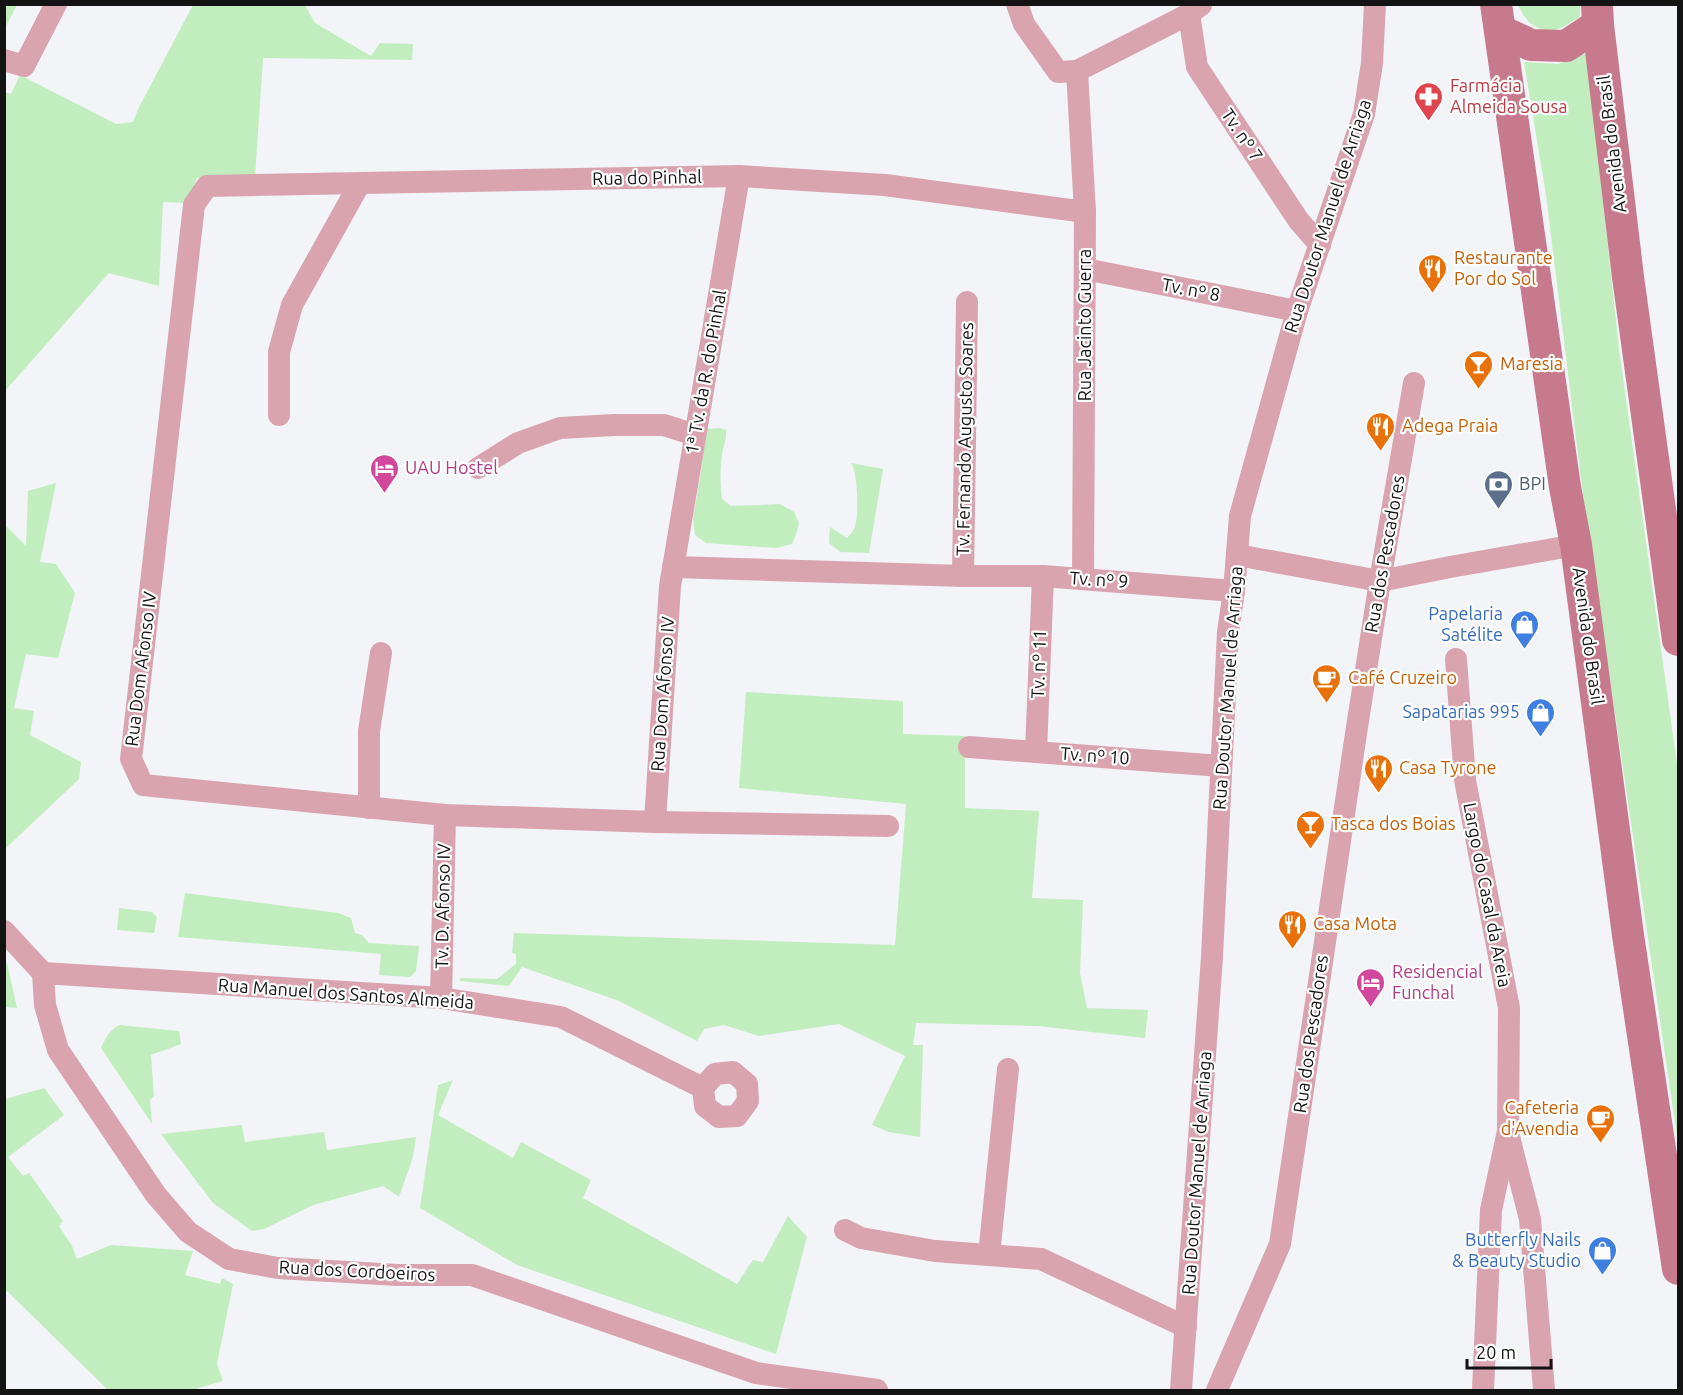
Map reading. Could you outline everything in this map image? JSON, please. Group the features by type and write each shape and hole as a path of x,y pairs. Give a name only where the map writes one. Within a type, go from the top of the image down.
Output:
{"main road":[{"path":"1499,18 1531,45 1566,46 1598,15"},
{"name":"Avenida do Brasil","path":"1598,15 1628,277 1678,640"},
{"name":"Avenida do Brasil","path":"1499,18 1565,487 1576,545 1628,935 1678,1269"}],"street":[{"path":"14,63 56,4"},
{"path":"1017,4 1024,24 1058,72 1077,71 1195,9"},
{"name":"Rua Doutor Manuel de Arriaga","path":"1181,1390 1212,957 1228,632 1240,516 1297,310 1364,114 1372,63 1375,4"},
{"name":"Tv. nº 7","path":"1195,9 1197,67 1299,221 1320,245"},
{"name":"Rua Jacinto Guerra","path":"1077,71 1085,212 1083,579"},
{"name":"Rua do Pinhal","path":"207,186 739,176 885,185 1085,212"},
{"name":"1ª Tv. da R. do Pinhal","path":"674,567 694,435 739,176"},
{"path":"279,415 279,352 292,305 360,183"},
{"name":"Rua Dom Afonso IV","path":"207,186 195,205 130,759 143,785 445,814 655,822 888,826"},
{"name":"Tv. nº 8","path":"1085,269 1297,310"},
{"name":"Tv. Fernando Augusto Soares","path":"963,576 967,302"},
{"name":"Rua dos Pescadores","path":"1217,1390 1280,1244 1357,728 1414,383"},
{"path":"478,468 518,443 560,428 664,425 694,435"},
{"path":"1237,555 1380,581 1576,545"},
{"name":"Rua Dom Afonso IV","path":"655,822 670,586 674,567"},
{"name":"Tv. nº 9","path":"674,567 963,576 1043,576 1234,591"},
{"name":"Tv. nº 11","path":"1036,752 1043,576"},
{"path":"369,808 369,731 381,653"},
{"name":"Largo do Casal da Areia","path":"1456,659 1465,780 1509,1008 1508,1131 1491,1210 1482,1390"},
{"name":"Tv. nº 10","path":"969,747 1221,766"},
{"name":"Tv. D. Afonso IV","path":"441,998 445,814"},
{"path":"4,931 43,973"},
{"name":"Rua Manuel dos Santos Almeida","path":"43,973 441,998 561,1017 703,1088"},
{"name":"Rua dos Cordoeiros","path":"43,973 45,1005 58,1050 156,1195 188,1232 229,1259 278,1269 398,1275 472,1275 756,1373 877,1390"},
{"path":"989,1255 1008,1069"},
{"name":"Largo do Casal da Areia","path":"1508,1131 1530,1219 1544,1390"},
{"path":"845,1230 861,1238 935,1251 1041,1259 1186,1327"}],"green space":[{"path":"4,5 17,5 5,28"},
{"path":"193,5 305,5 315,23 371,56 380,43 413,44 412,60 263,58 255,177 197,178 187,203 163,202 159,286 109,273 5,391 5,92 11,94 20,75 116,124 133,122"},
{"path":"1518,5 1580,5 1580,17 1564,27 1541,29 1527,20"},
{"path":"1587,53 1619,349 1678,771 1678,1143 1583,495 1546,195 1524,62 1558,64"},
{"path":"705,429 726,430 721,466 722,499 731,506 780,504 794,512 799,523 792,544 776,548 706,543 695,535 693,519"},
{"path":"851,463 883,469 869,553 841,552 829,543 830,527 847,538 855,526 857,494"},
{"path":"56,483 40,562 56,564 75,593 58,658 26,654 14,708 34,711 30,735 81,762 79,779 5,849 5,525 26,546 28,491"},
{"path":"746,692 903,701 903,734 965,736 965,808 1039,811 1032,898 1083,900 1080,973 1087,1008 1148,1010 1145,1038 1038,1026 916,1023 913,1045 923,1045 920,1137 889,1132 872,1125 905,1056 839,1024 759,1036 724,1025 704,1029 697,1041 619,1001 522,967 509,986 460,981 460,978 497,979 516,964 516,954 512,953 514,933 895,945 906,804 739,788"},
{"path":"185,893 338,913 351,918 355,933 362,935 369,943 419,946 416,971 410,977 379,975 381,954 178,937"},
{"path":"119,908 152,912 157,917 154,933 117,930"},
{"path":"4,959 7,963 17,1008 5,1007"},
{"path":"119,1025 179,1031 181,1044 151,1055 154,1096 150,1100 152,1124 101,1048 108,1035"},
{"path":"453,1080 438,1115 513,1158 521,1142 591,1180 583,1198 737,1284 753,1260 763,1262 788,1216 807,1237 776,1354 517,1265 420,1208 438,1085"},
{"path":"44,1088 64,1115 8,1157 23,1176 29,1173 63,1221 59,1226 72,1246 77,1259 111,1245 193,1251 185,1275 220,1284 222,1278 233,1284 217,1364 223,1381 192,1390 108,1390 7,1291 5,1293 5,1099"},
{"path":"242,1125 245,1142 324,1132 327,1150 416,1137 413,1157 399,1197 383,1186 313,1205 264,1229 252,1231 213,1203 161,1134"}],"place":[{"name":"Farmácia Almeida Sousa","path":"1429,122"},
{"name":"Restaurante Por do Sol","path":"1433,294"},
{"name":"Maresia","path":"1479,390"},
{"name":"Adega Praia","path":"1381,452"},
{"name":"UAU Hostel","path":"384,494"},
{"name":"BPI","path":"1498,510"},
{"name":"Papelaria Satélite","path":"1524,650"},
{"name":"Café Cruzeiro","path":"1327,704"},
{"name":"Sapatarias 995","path":"1541,738"},
{"name":"Casa Tyrone","path":"1378,794"},
{"name":"Tasca dos Boias","path":"1310,850"},
{"name":"Casa Mota","path":"1292,950"},
{"name":"Residencial Funchal","path":"1371,1008"},
{"name":"Cafeteria d'Avendia","path":"1600,1144"},
{"name":"Butterfly Nails & Beauty Studio","path":"1602,1276"}]}
